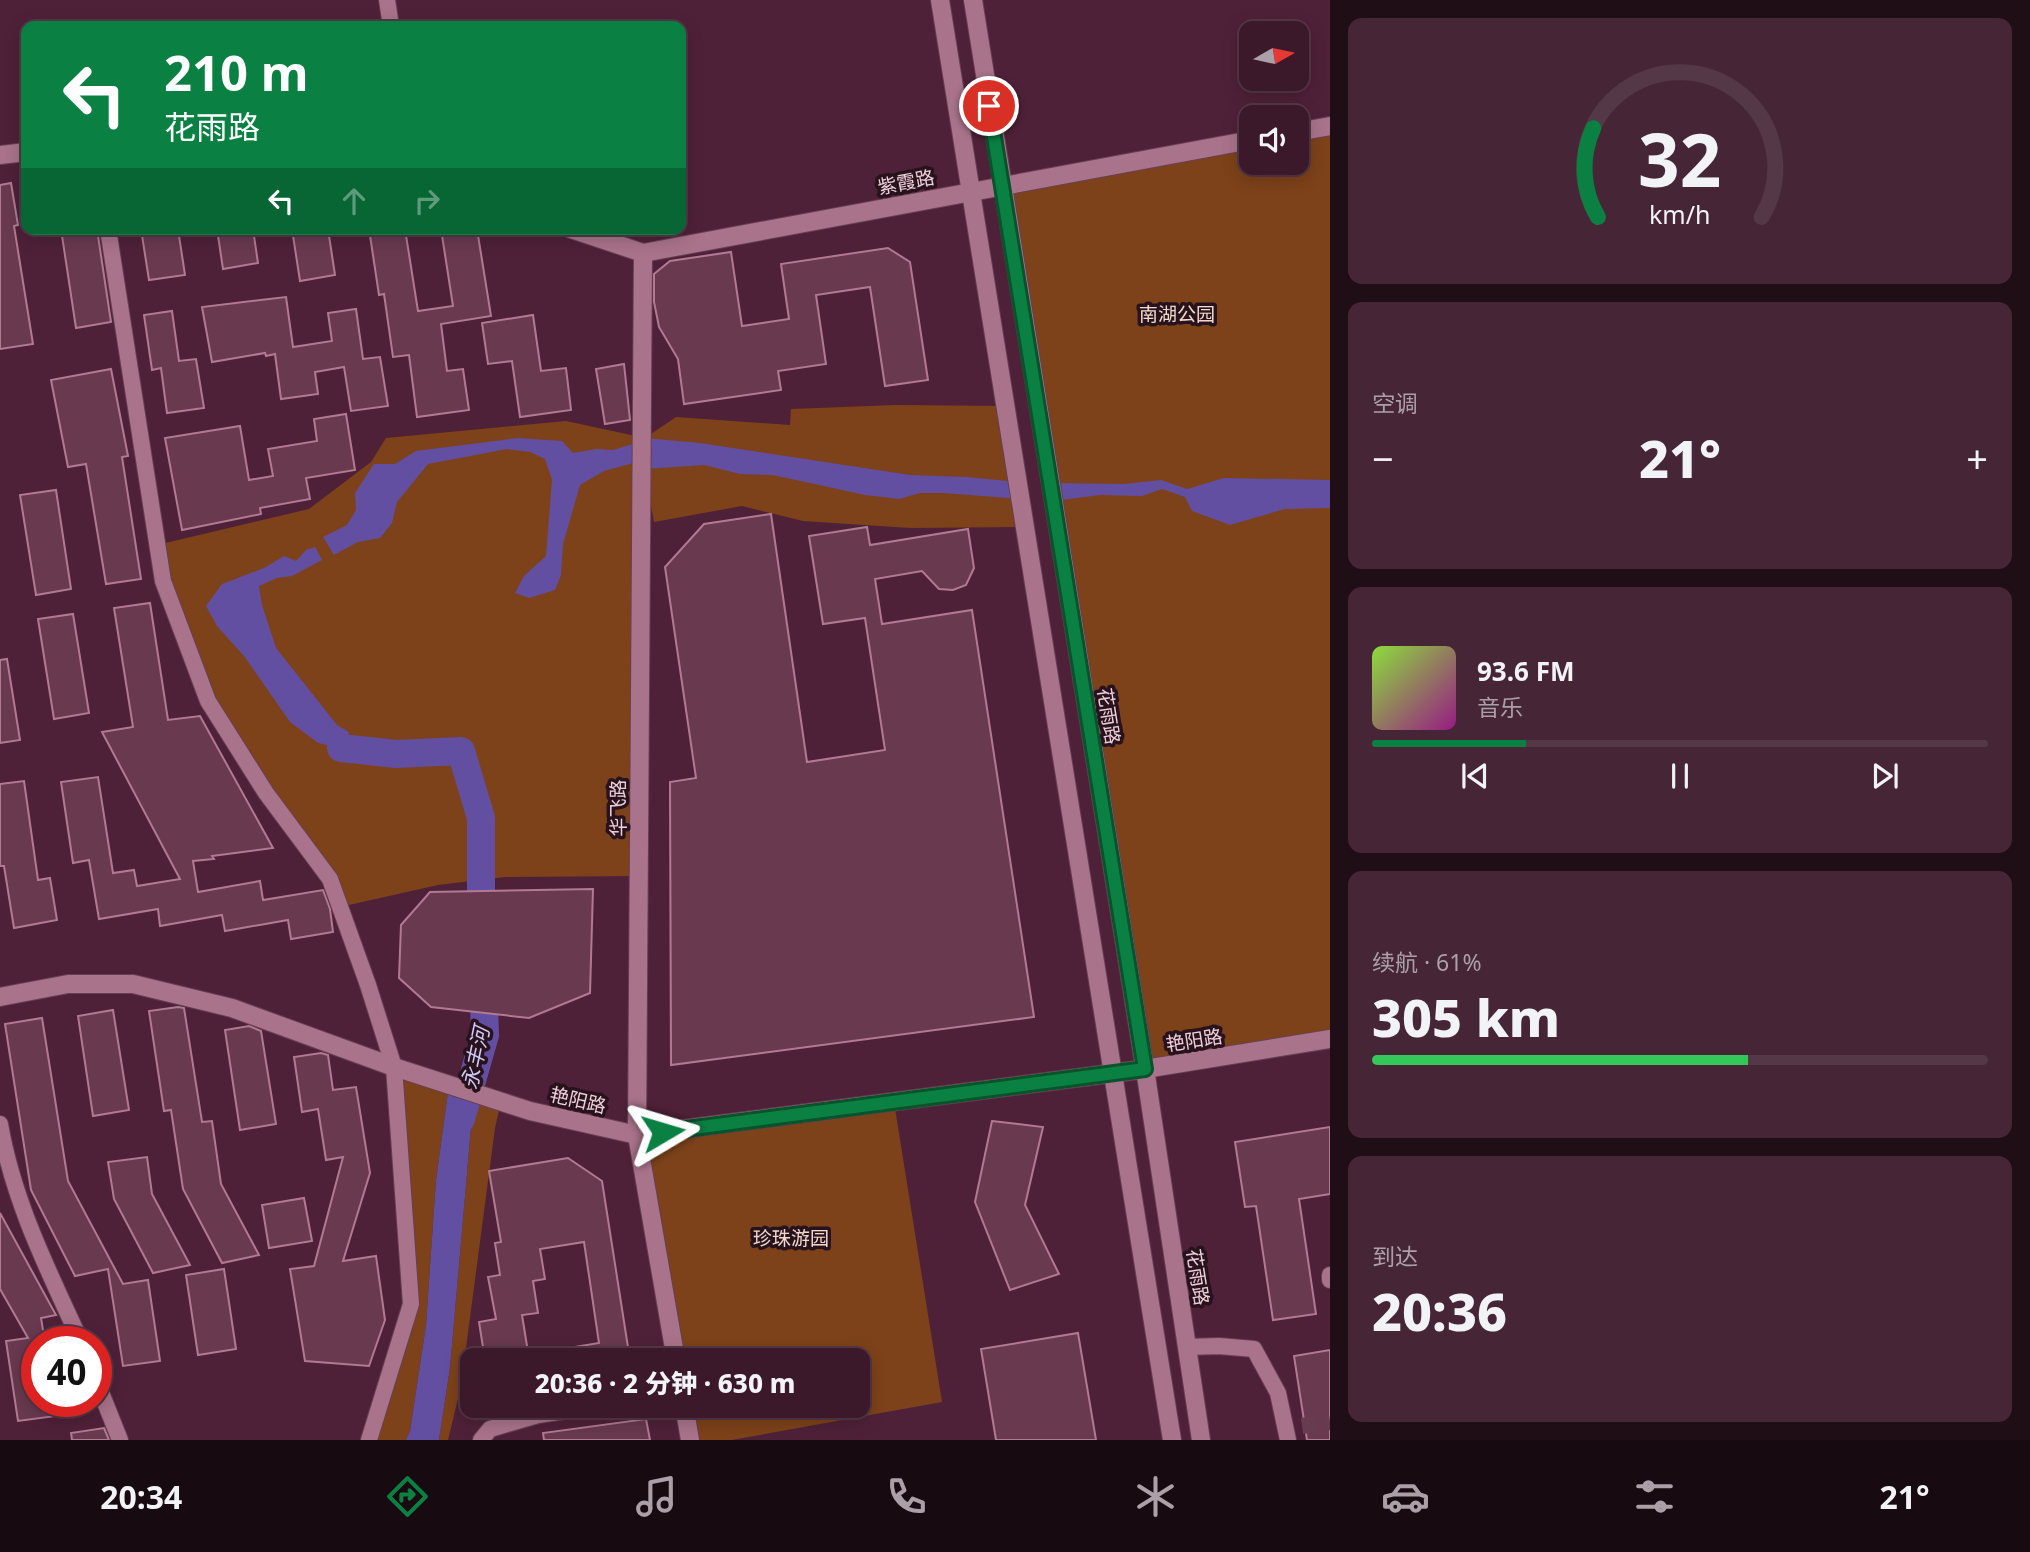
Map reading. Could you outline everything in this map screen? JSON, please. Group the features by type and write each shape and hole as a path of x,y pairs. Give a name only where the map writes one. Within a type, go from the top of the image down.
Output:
{"street":[{"path":"387,0 390,21"},
{"path":"940,0 1172,1440"},
{"name":"花雨路","path":"973,0 1145,1069 1201,1440"},
{"path":"1309,130 1330,126"},
{"name":"紫霞路","path":"589,235 643,253 1239,142"},
{"path":"0,155 21,153"},
{"path":"109,235 163,582 208,701 266,793 330,879 394,1067 411,1304 369,1440"},
{"name":"华飞路","path":"643,253 637,1135 674,1348"},
{"name":"艳阳路","path":"0,997 68,984 133,984 232,1008 394,1067 530,1111 637,1135 1145,1069 1330,1039"},
{"path":"0,1124 31,1233 74,1326"},
{"path":"1187,1347 1254,1349 1278,1393 1292,1432"},
{"path":"111,1417 120,1440"},
{"path":"481,1440 490,1429 526,1418"},
{"path":"686,1418 690,1440"}],"green space":[{"name":"南湖公园","path":"1330,126 1330,1039 1145,1069 1002,185 1239,142 1239,175 1309,175 1309,130"},
{"path":"896,405 1005,406 1025,527 910,528 803,521 742,506 654,522 645,474 639,876 505,877 438,885 340,907 208,701 157,545 309,509 371,462 386,438 566,421 645,438 676,417 790,425 791,409"},
{"path":"394,1067 449,1085 436,1180 426,1325 410,1431 406,1440 369,1440 411,1304"},
{"path":"474,1093 501,1102 495,1128 466,1348 460,1348 460,1390 448,1440 439,1440 450,1368"},
{"name":"珍珠游园","path":"894,1102 942,1402 870,1415 870,1348 674,1348 637,1135"},
{"name":"珍珠游园","path":"686,1418 854,1418 732,1440 690,1440"}],"shaded area":[{"path":"517,438 562,441 573,453 596,449 613,450 636,443 637,462 604,471 580,485 563,544 561,575 555,590 529,598 515,593 524,576 546,556 552,480 545,459 530,452 507,449 428,464 397,502 392,523 380,538 358,542 334,555 323,537 347,525 356,510 355,493 374,464 395,464 416,451"},
{"path":"645,438 700,443 910,475 1018,482 1020,499 920,493 899,499 865,495 773,475 740,474 704,465 644,469"},
{"path":"1224,478 1330,480 1330,508 1285,509 1230,525 1192,511 1185,497 1162,489 1142,496 1100,495 1053,501 1050,483 1124,484 1161,480 1187,489"},
{"path":"315,547 322,560 292,576 277,578 259,586 262,605 276,648 337,725 349,732 341,748 318,743 290,722 244,656 217,626 206,606 222,584 264,568 284,556 296,561 306,550"},
{"path":"449,1085 474,1093 450,1368 439,1440 406,1440 410,1431 426,1325 436,1180"}],"building":[{"path":"11,183 18,225 14,226 33,344 0,349 0,185"},
{"path":"62,235 98,235 111,322 76,328"},
{"path":"142,235 179,235 185,275 149,280"},
{"path":"218,235 254,235 258,263 223,269"},
{"path":"293,235 329,235 335,275 300,281"},
{"path":"370,235 406,235 418,311 453,306 442,235 478,235 491,316 441,324 447,371 463,369 469,410 417,417 409,355 393,357 384,294 379,295"},
{"path":"888,248 910,262 928,380 885,386 870,287 816,295 826,364 778,371 781,390 684,404 678,359 659,327 654,302 654,274 670,261 731,252 742,326 789,319 781,264"},
{"path":"286,297 293,347 332,341 328,313 356,309 363,359 380,357 388,406 351,411 344,367 315,372 318,394 281,399 275,354 266,356 265,353 212,362 202,307"},
{"path":"172,311 179,361 196,359 204,408 167,413 161,368 152,370 144,315"},
{"path":"533,315 541,371 566,368 571,410 520,417 512,361 488,364 482,323"},
{"path":"624,364 630,420 605,424 596,369"},
{"path":"111,369 128,456 122,457 141,579 106,584 86,464 68,467 51,380"},
{"path":"346,414 355,470 306,478 310,499 260,508 261,514 182,530 165,438 240,426 249,480 273,476 268,449 317,441 314,419"},
{"path":"56,490 71,589 36,595 20,495"},
{"path":"771,514 807,762 885,750 865,618 823,624 809,536 867,527 870,545 968,529 974,568 966,585 953,590 939,589 922,571 875,579 882,624 972,610 1034,1017 671,1065 670,782 696,778 665,567 704,524"},
{"path":"150,603 168,720 200,716 273,848 193,861 198,892 260,881 263,900 323,890 330,909 333,932 291,939 288,920 225,931 222,915 160,926 158,909 99,919 89,860 73,863 61,782 98,777 113,873 134,870 137,886 180,879 102,732 133,727 114,608"},
{"path":"73,614 89,713 54,719 38,619"},
{"path":"7,659 20,740 0,743 0,660"},
{"path":"24,781 38,880 50,878 57,920 14,928 4,866 0,866 0,784"},
{"path":"593,889 590,993 529,1018 431,1007 399,978 401,925 430,892"},
{"path":"184,1008 202,1122 212,1121 221,1184 259,1255 222,1263 183,1189 171,1110 164,1111 149,1011"},
{"path":"113,1010 129,1110 93,1116 78,1016"},
{"path":"42,1018 68,1181 123,1284 148,1280 160,1361 123,1366 108,1269 75,1276 31,1190 5,1024"},
{"path":"249,1026 261,1031 276,1124 240,1130 225,1030"},
{"path":"321,1053 328,1055 333,1090 356,1087 370,1173 343,1261 376,1256 385,1320 369,1366 305,1361 290,1269 314,1266 343,1157 326,1160 318,1109 302,1112 294,1057"},
{"path":"992,1121 1043,1127 1025,1205 1059,1274 1010,1290 975,1202"},
{"path":"1330,1127 1330,1194 1299,1199 1316,1314 1273,1320 1256,1206 1245,1207 1235,1142"},
{"path":"147,1157 152,1194 190,1265 153,1273 114,1199 108,1162"},
{"path":"568,1158 602,1181 628,1348 568,1348 599,1343 584,1242 540,1249 545,1279 533,1281 538,1313 522,1315 527,1348 483,1348 479,1322 496,1319 488,1277 500,1275 495,1243 501,1242 489,1171"},
{"path":"304,1198 312,1241 269,1248 262,1205"},
{"path":"0,1213 56,1315 41,1318 42,1326 21,1326 0,1289"},
{"path":"224,1269 236,1349 198,1355 186,1275"},
{"path":"1078,1333 1096,1440 996,1440 981,1349"},
{"path":"21,1339 21,1417 48,1417 18,1421 6,1341"},
{"path":"1330,1350 1330,1440 1307,1440 1294,1356"},
{"path":"646,1419 650,1440 544,1440 543,1433"},
{"path":"104,1428 109,1440 72,1440 71,1433"}],"waterway":[{"name":"永丰河","path":"341,748 396,754 461,751 481,818 481,930"},
{"name":"永丰河","path":"461,1119 485,1035 483,974"}],"tunnel":[{"path":"1302,1426 1330,1422"}],"route":[{"path":"663,1132 1145,1069 989,106"}]}
